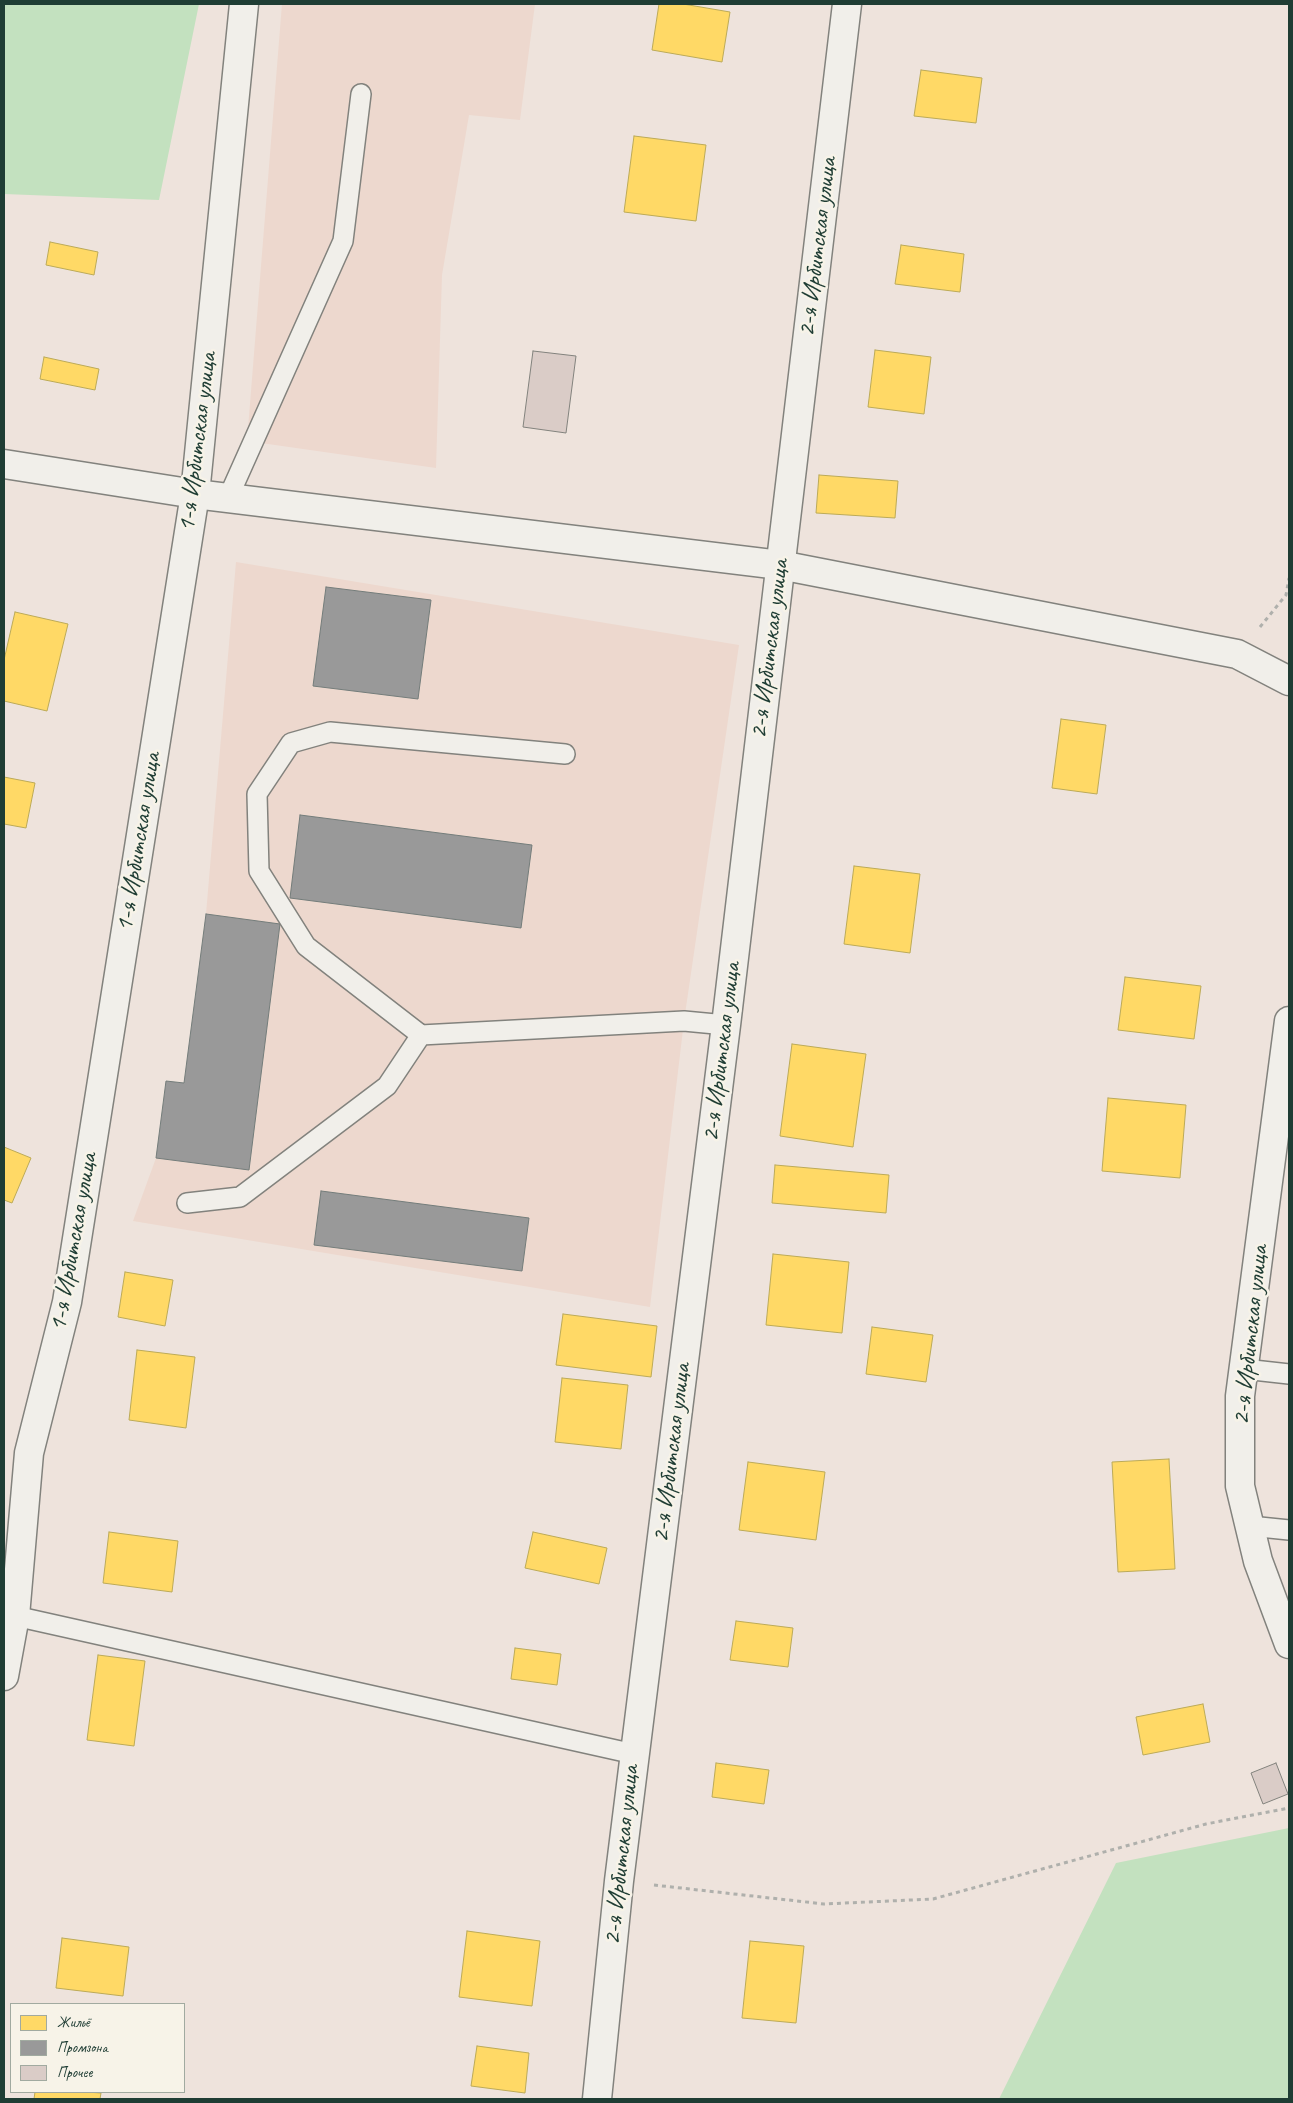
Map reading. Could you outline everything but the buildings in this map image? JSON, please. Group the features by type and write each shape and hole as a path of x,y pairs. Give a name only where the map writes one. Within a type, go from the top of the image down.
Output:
{"street":[{"name":"1-я Ирбитская улица","path":"4,1676 15,1616 29,1453 67,1302 195,494 244,4"},
{"name":"2-я Ирбитская улица","path":"597,2099 634,1754 726,1025 847,4"},
{"path":"4,464 195,494 780,565 1237,654 1289,681"},
{"name":"2-я Ирбитская улица","path":"1289,1028 1240,1396 1240,1486 1258,1561 1289,1644"}],"lane":[{"path":"228,498 343,241 361,94"},
{"path":"565,754 330,732 291,743 257,794 259,871 306,946 421,1036 684,1021 726,1025"},
{"path":"187,1203 240,1197 387,1086 421,1036"},
{"path":"1244,1369 1289,1374"},
{"path":"1250,1526 1289,1530"},
{"path":"15,1616 634,1754"}],"path":[{"path":"1237,654 1286,595 1289,578"},
{"path":"619,1881 824,1904 933,1899 1206,1824 1289,1808"}],"shaded area":[{"path":"282,4 535,4 520,120 469,115 442,275 436,468 247,441"},
{"path":"236,562 739,645 684,1021 650,1307 133,1221 156,1158 166,1081 184,1083 206,914"}],"green space":[{"path":"4,4 199,4 159,200 4,194"},
{"path":"1289,1828 1289,2099 999,2099 1116,1863"}]}
